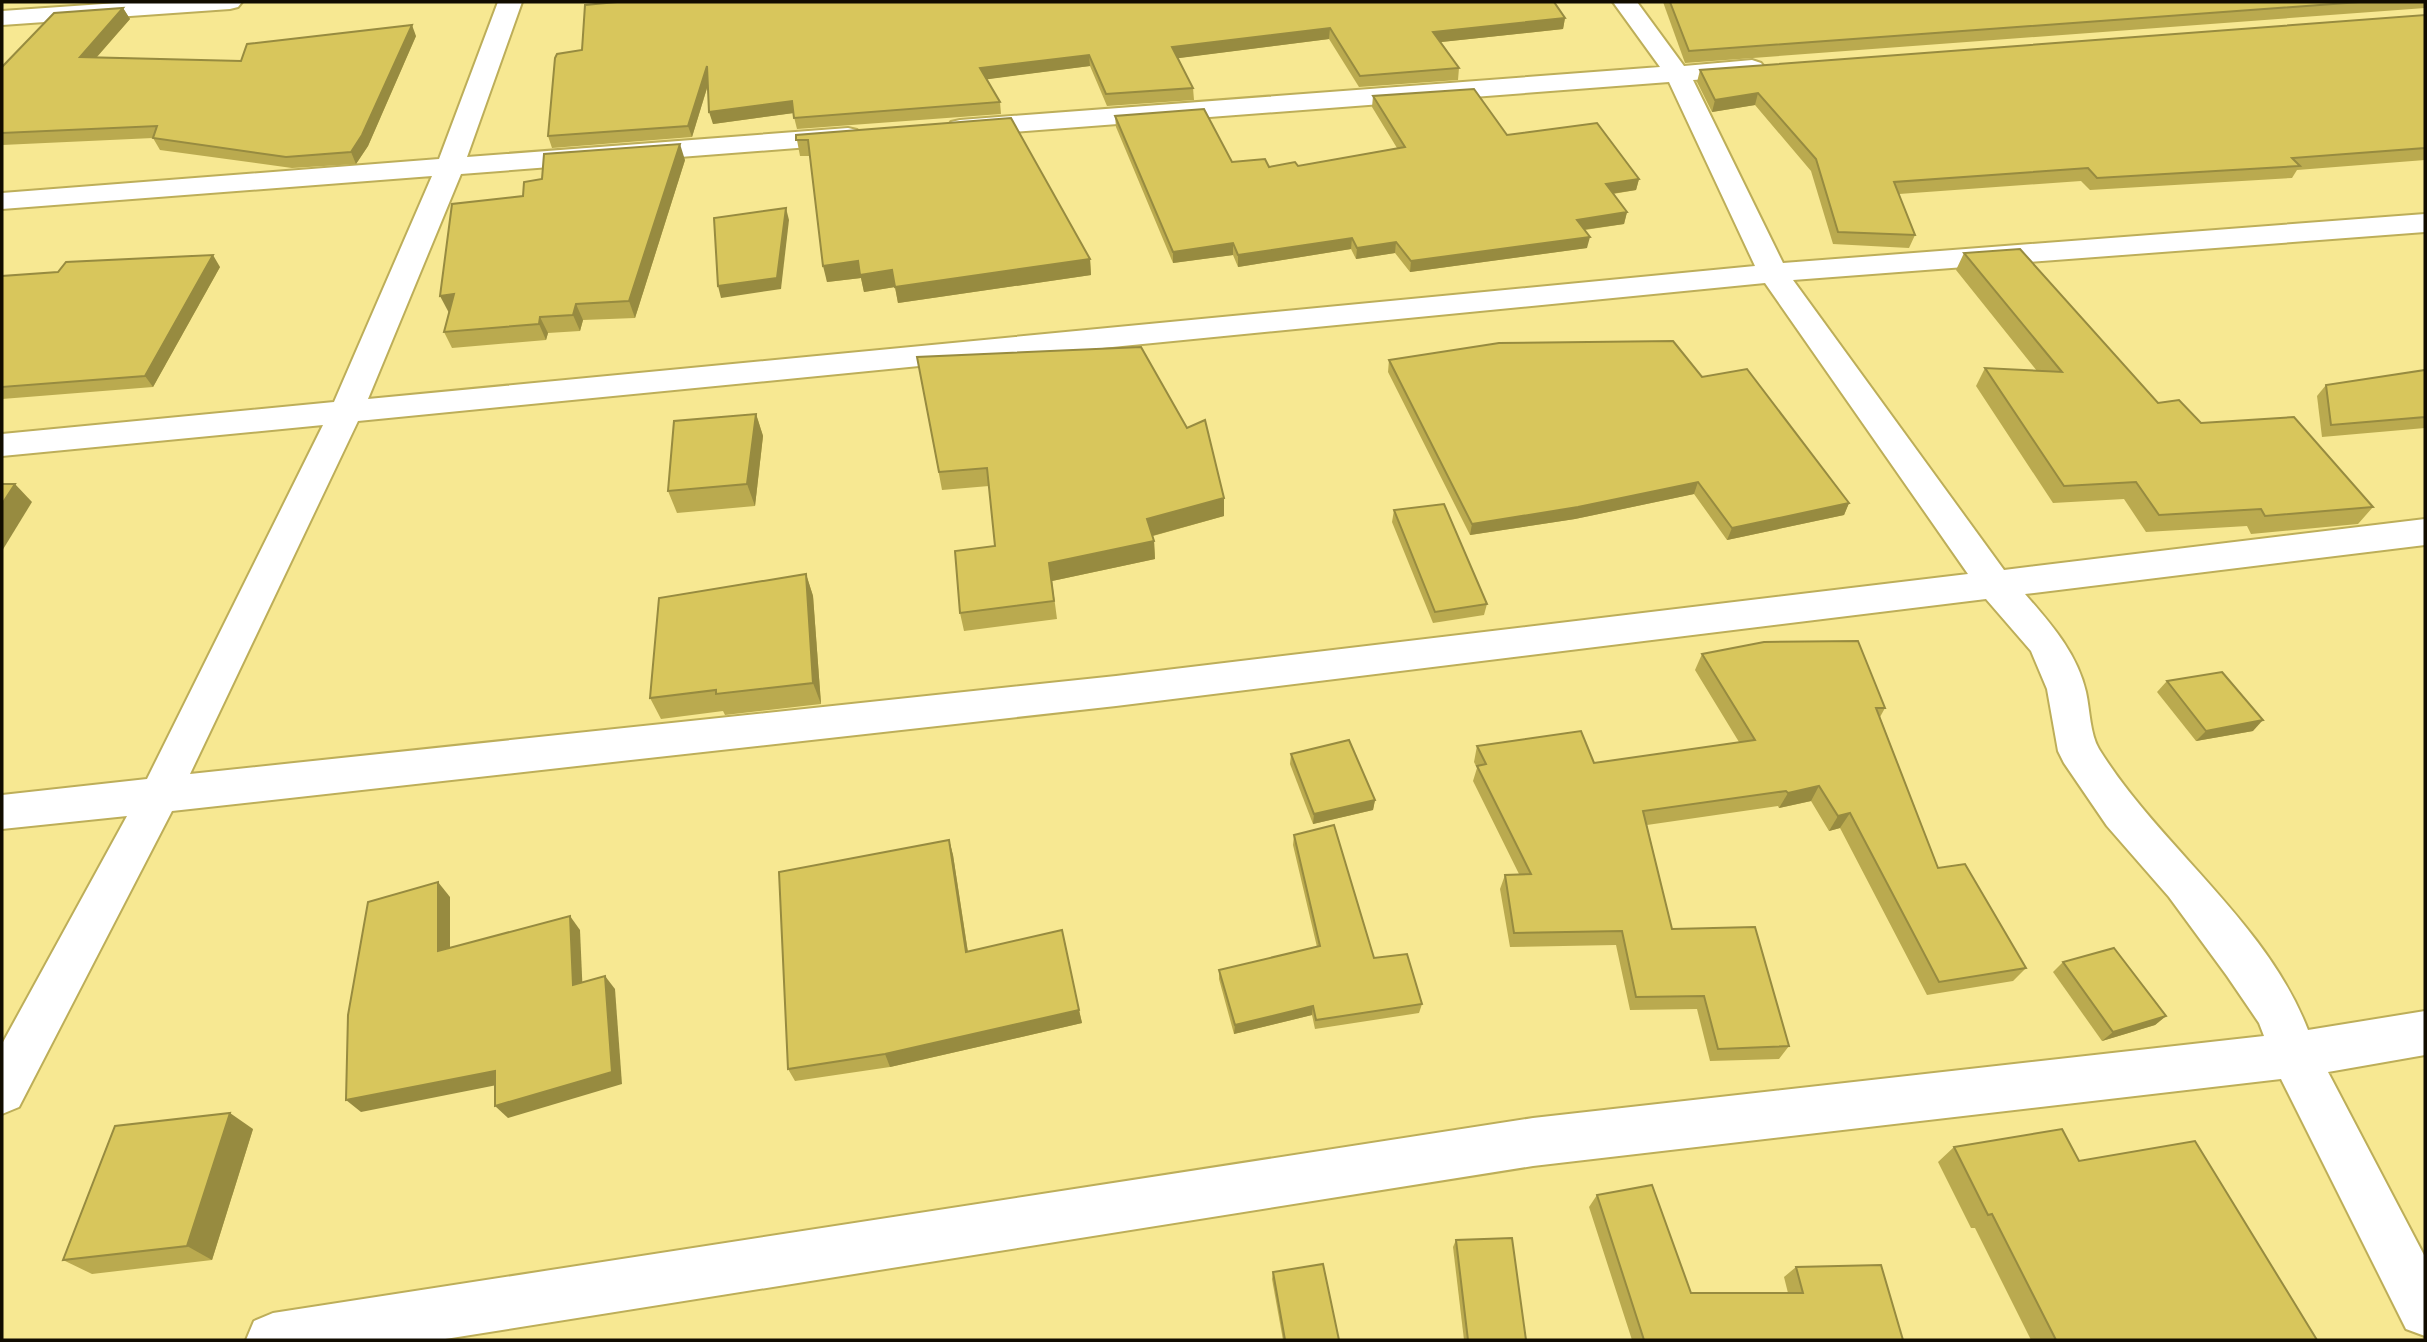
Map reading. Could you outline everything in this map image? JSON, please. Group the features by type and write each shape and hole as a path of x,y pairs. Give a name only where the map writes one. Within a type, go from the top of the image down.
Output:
{"street":[{"path":"2,18 230,2"},
{"path":"2,1091 160,794 346,412 450,167 510,2"},
{"path":"1625,2 1676,73 1773,273 1994,583 2047,644 2066,689 2078,751 2122,814 2184,884 2277,1012 2294,1055 2425,1310"},
{"path":"937,130 1774,66"},
{"path":"2,201 868,135"},
{"path":"2,445 1773,273 2425,223"},
{"path":"2,812 1116,691 2425,532"},
{"path":"273,1340 1533,1142 2294,1055 2425,1034"}],"building":[{"path":"617,2 1554,2 1565,18 1433,32 1459,68 1360,76 1330,28 1172,47 1193,88 1106,94 1089,55 980,68 1000,102 794,118 792,101 709,112 707,66 688,126 548,136 557,54 582,50 585,5"},
{"path":"1670,2 2360,2 1689,51"},
{"path":"123,8 80,57 241,61 247,44 412,25 362,135 351,152 286,157 153,138 157,126 2,133 2,67 54,13"},
{"path":"2425,15 2425,148 2292,158 2300,166 2097,178 2088,168 1894,182 1915,235 1838,232 1816,159 1758,93 1715,100 1700,70"},
{"path":"1474,89 1507,135 1597,123 1639,179 1606,184 1627,212 1577,220 1590,237 1411,261 1396,242 1357,248 1352,238 1238,255 1233,243 1173,252 1115,116 1204,109 1232,162 1265,159 1269,167 1295,162 1298,166 1405,147 1373,96"},
{"path":"1011,118 1090,259 895,287 892,270 860,275 858,261 823,266 808,140 796,140 796,135"},
{"path":"680,144 629,301 576,304 573,315 540,317 539,324 444,332 454,294 440,296 452,204 523,196 524,182 542,179 544,154"},
{"path":"786,208 777,278 718,286 714,218"},
{"path":"2020,249 2158,403 2179,400 2201,423 2294,417 2373,507 2265,516 2261,509 2159,515 2136,482 2064,486 1985,368 2062,372 1964,253"},
{"path":"213,255 145,376 2,387 2,276 58,272 66,262"},
{"path":"1673,341 1702,377 1747,369 1849,503 1732,528 1698,482 1578,507 1472,524 1389,360 1499,343"},
{"path":"1141,347 1187,428 1205,420 1224,498 1147,519 1154,541 1049,563 1054,601 960,613 955,551 995,546 987,468 939,472 917,357"},
{"path":"2425,370 2425,417 2331,425 2326,385"},
{"path":"756,414 747,484 668,491 674,421"},
{"path":"2,484 15,484 2,504"},
{"path":"1444,504 1487,604 1435,612 1394,510"},
{"path":"806,574 813,683 650,698 659,598"},
{"path":"1858,641 1885,708 1876,708 1938,868 1965,864 2026,968 1939,982 1850,813 1838,816 1819,786 1788,793 1786,791 1643,811 1672,929 1755,927 1789,1046 1718,1049 1704,996 1636,997 1622,931 1514,933 1505,875 1531,874 1477,766 1486,764 1477,746 1581,731 1594,763 1755,740 1702,654 1764,642"},
{"path":"2222,672 2263,720 2206,731 2167,681"},
{"path":"1349,740 1375,800 1314,814 1291,754"},
{"path":"1334,825 1374,958 1407,954 1422,1004 1316,1020 1313,1006 1235,1025 1219,970 1320,946 1294,835"},
{"path":"949,840 966,952 1062,930 1079,1010 885,1054 788,1069 779,872"},
{"path":"438,882 438,951 570,916 573,985 605,976 612,1072 495,1106 495,1071 346,1100 348,1015 368,902"},
{"path":"2114,948 2166,1016 2113,1032 2063,962"},
{"path":"230,1113 187,1246 63,1260 115,1126"},
{"path":"2062,1129 2079,1161 2195,1141 2317,1340 2056,1340 1992,1214 1988,1215 1954,1147"},
{"path":"1652,1185 1691,1293 1803,1293 1796,1267 1881,1265 1903,1340 1644,1340 1597,1195"},
{"path":"1512,1238 1526,1340 1468,1340 1456,1240"},
{"path":"1323,1264 1339,1340 1285,1340 1273,1272"}]}
